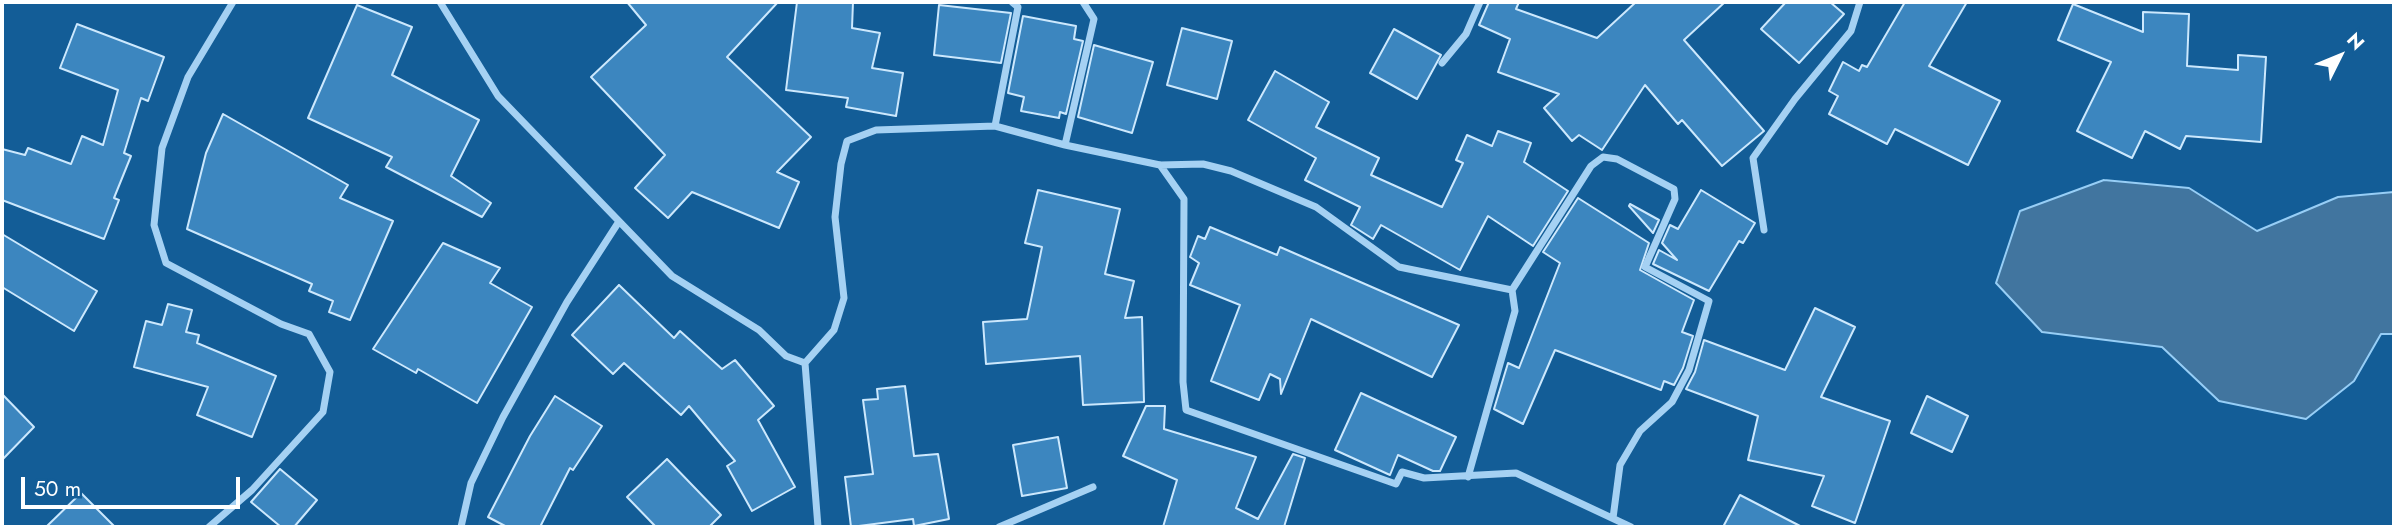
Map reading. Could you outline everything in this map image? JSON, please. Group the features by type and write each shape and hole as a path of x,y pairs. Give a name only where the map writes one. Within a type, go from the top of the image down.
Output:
{"street":[{"path":"209,527 252,490 323,412 330,372 309,334 281,324 166,263 153,225 162,148 188,77 233,2"},
{"path":"440,2 498,96 618,223 672,276 759,330 786,356 805,363"},
{"path":"995,126 1018,7 1012,2"},
{"path":"1065,145 1094,19 1083,2"},
{"path":"1443,63 1466,34 1480,2"},
{"path":"1763,230 1753,158 1795,99 1851,31 1860,2"},
{"path":"818,527 805,363 834,330 844,298 835,217 841,164 847,141 876,130 995,126 1065,145 1160,165 1203,164 1231,171 1316,207 1399,267 1512,290"},
{"path":"1468,477 1515,311 1512,290 1591,166 1603,157 1617,159 1674,190 1675,199 1645,267 1709,301 1689,370 1672,402 1640,431 1620,465 1613,519"},
{"path":"1160,165 1184,199 1183,382 1186,410 1396,484 1402,472 1424,478 1516,473 1631,527"},
{"path":"461,527 471,483 503,417 566,302 618,223"},
{"path":"999,527 1093,487"}],"water":[{"path":"2104,180 2189,188 2257,231 2338,197 2394,192 2394,334 2381,334 2354,381 2306,419 2219,401 2162,347 2042,332 1996,283 2020,211"}],"building":[{"path":"627,2 778,2 727,57 811,137 777,172 799,182 779,228 692,192 668,218 635,188 665,155 591,77 646,25"},
{"path":"797,2 853,2 852,28 880,33 872,68 903,73 896,116 846,107 848,98 786,90"},
{"path":"1489,2 1519,2 1516,9 1597,38 1636,2 1725,2 1684,40 1764,131 1722,166 1682,120 1678,124 1645,85 1602,150 1579,135 1572,141 1544,108 1559,94 1498,72 1510,39 1479,25"},
{"path":"1786,2 1830,2 1844,14 1799,63 1761,29"},
{"path":"1905,2 1967,2 1929,66 2000,101 1968,165 1895,129 1887,144 1829,114 1838,96 1829,91 1843,62 1859,71 1862,65 1867,67"},
{"path":"2073,4 2143,32 2143,12 2189,14 2187,66 2238,70 2238,55 2266,57 2261,142 2186,136 2180,149 2145,131 2132,158 2077,131 2111,62 2058,40"},
{"path":"357,5 412,27 392,75 479,120 451,176 491,203 482,217 386,167 392,157 308,118"},
{"path":"939,5 1011,13 1001,63 934,55"},
{"path":"1023,16 1076,26 1074,39 1083,41 1066,114 1060,112 1059,118 1021,111 1024,97 1008,93"},
{"path":"77,24 164,57 148,101 141,98 124,153 131,156 114,198 119,200 104,239 2,200 2,149 25,155 28,148 71,164 82,136 103,145 118,90 60,68"},
{"path":"1182,28 1232,41 1217,99 1167,85"},
{"path":"1394,29 1441,55 1417,99 1370,73"},
{"path":"1094,45 1153,62 1132,133 1078,117"},
{"path":"1275,71 1329,102 1316,127 1379,158 1371,175 1442,207 1463,163 1456,160 1467,135 1492,146 1498,131 1531,143 1524,162 1568,191 1533,246 1488,216 1460,270 1381,225 1373,239 1351,225 1360,207 1305,180 1316,158 1248,120"},
{"path":"223,114 348,185 340,198 393,221 350,320 329,312 333,301 309,291 312,284 187,229 206,153"},
{"path":"1038,190 1120,209 1105,274 1134,281 1125,318 1142,317 1144,402 1083,405 1080,356 986,364 983,322 1027,319 1042,247 1025,243"},
{"path":"1701,190 1755,223 1743,243 1739,241 1709,291 1653,264 1659,250 1677,260 1662,243 1670,225 1678,229"},
{"path":"1578,198 1649,243 1640,270 1694,300 1682,332 1693,336 1683,368 1674,385 1664,381 1661,390 1555,350 1523,424 1494,409 1508,363 1519,368 1560,263 1543,252"},
{"path":"1630,204 1659,220 1653,233 1629,206"},
{"path":"1210,227 1277,255 1280,247 1459,325 1432,377 1311,319 1281,394 1280,379 1270,374 1259,400 1211,381 1240,305 1190,285 1199,263 1190,257 1198,236 1205,239"},
{"path":"2,234 97,291 74,331 2,287"},
{"path":"443,243 500,268 490,283 532,307 477,403 418,369 416,373 373,349"},
{"path":"619,285 674,338 680,331 722,369 735,360 774,406 758,420 795,487 752,511 727,466 735,461 689,406 681,415 624,363 613,374 572,335"},
{"path":"168,304 192,310 186,332 199,335 197,343 276,376 252,437 197,415 208,387 134,367 146,321 162,325"},
{"path":"1815,308 1855,327 1821,397 1890,421 1855,523 1812,506 1824,476 1748,460 1758,416 1686,389 1695,372 1704,340 1785,370"},
{"path":"905,386 914,456 938,454 949,519 914,526 913,519 851,527 845,477 873,474 863,400 878,399 877,389"},
{"path":"1361,393 1456,437 1440,471 1433,471 1398,455 1390,475 1335,450"},
{"path":"2,394 34,427 2,460"},
{"path":"555,396 602,426 573,470 570,468 540,527 507,527 488,517 530,436"},
{"path":"1927,396 1968,416 1952,452 1911,433"},
{"path":"1146,406 1165,406 1164,429 1256,457 1236,508 1258,519 1293,454 1305,458 1284,527 1163,527 1177,480 1123,456"},
{"path":"1058,437 1067,488 1022,496 1013,445"},
{"path":"667,459 721,515 709,527 656,527 627,497"},
{"path":"280,469 317,500 294,527 281,527 251,502"},
{"path":"81,493 115,527 46,527"},
{"path":"1740,495 1802,527 1723,527"}]}
